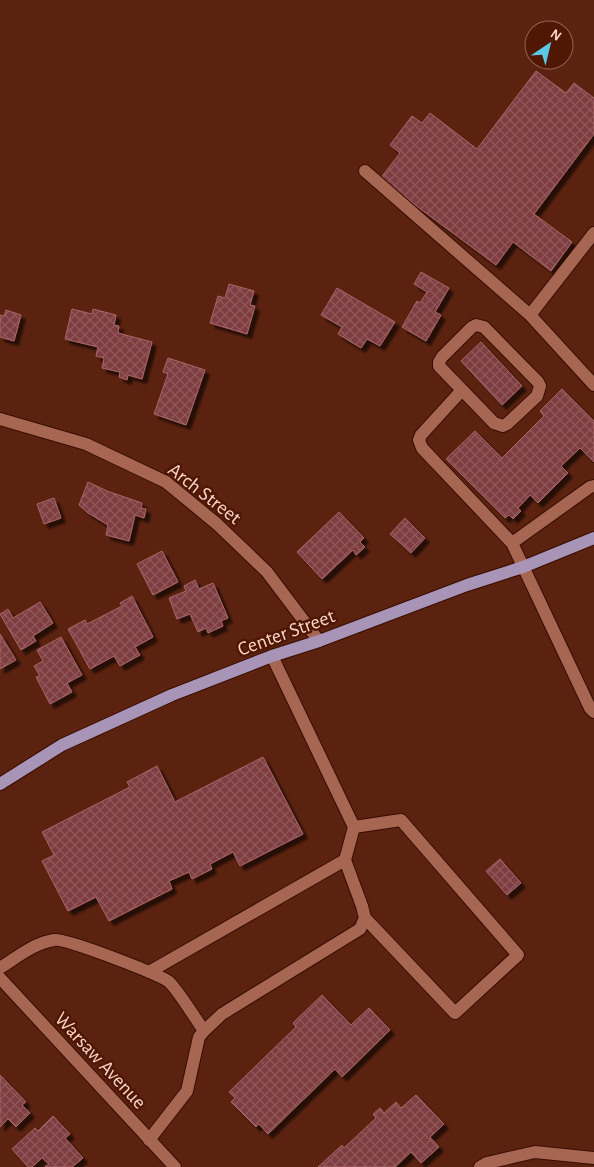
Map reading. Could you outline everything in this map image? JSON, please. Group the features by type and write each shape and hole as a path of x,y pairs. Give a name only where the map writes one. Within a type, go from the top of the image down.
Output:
{"main road":[{"name":"Center Street","path":"0,784 62,745 172,695 272,656 522,567 594,538"}],"street":[{"path":"365,171 530,315 594,385"},
{"path":"530,315 594,232"},
{"path":"476,325 484,328 540,386 537,396 503,426 494,423 462,390 442,370 439,362 476,325"},
{"path":"462,390 421,435 419,444 512,543 590,708 594,712"},
{"name":"Arch Street","path":"0,419 86,444 166,482 218,524 268,572 319,640"},
{"path":"512,543 594,486"},
{"path":"272,656 354,827 345,860 365,918 455,1013 518,954 401,820 354,827"},
{"path":"149,972 345,860"},
{"path":"149,1140 187,1092 199,1037 204,1031 222,1014 360,930 365,918"},
{"path":"0,968 39,945 55,939 72,942 170,982 204,1031"},
{"name":"Warsaw Avenue","path":"0,978 175,1167"},
{"path":"480,1167 487,1162 534,1152 594,1158"}],"building":[{"path":"536,71 566,93 574,83 594,98 594,134 534,214 572,242 551,271 513,242 496,265 380,179 400,153 390,145 412,116 422,123 430,113 477,149"},
{"path":"421,272 449,288 435,312 441,315 426,341 402,327 417,301 420,303 427,292 414,284"},
{"path":"229,284 254,291 250,305 255,306 247,334 210,323 218,296 225,298"},
{"path":"337,288 395,322 380,346 367,339 361,348 338,334 342,327 321,315"},
{"path":"72,309 92,314 93,309 116,315 114,325 119,326 118,333 152,342 142,379 128,375 127,380 119,377 120,372 102,368 104,358 96,356 98,347 65,339"},
{"path":"6,310 21,315 14,341 0,337 0,315 4,316"},
{"path":"481,342 522,386 502,405 461,361"},
{"path":"168,358 205,370 186,425 154,414 168,374 163,372"},
{"path":"562,389 594,421 594,462 580,448 561,466 568,473 538,503 530,495 518,508 521,511 513,519 509,515 505,518 446,459 475,431 502,458 544,416 540,411"},
{"path":"88,482 107,491 142,503 141,508 146,509 144,518 135,515 129,541 106,535 108,525 79,505"},
{"path":"54,498 61,518 44,524 37,504"},
{"path":"339,512 364,538 360,542 365,547 356,555 353,550 322,579 297,552"},
{"path":"405,518 425,538 411,553 390,534"},
{"path":"162,551 178,582 153,595 137,564"},
{"path":"195,580 199,589 213,583 228,618 221,621 223,626 208,633 206,628 198,632 190,614 177,619 169,598 186,591 184,586"},
{"path":"132,596 153,637 135,647 140,655 120,666 114,656 90,669 68,629 85,620 87,624 122,606 120,603"},
{"path":"40,602 53,623 33,636 36,641 21,650 0,614 8,609 13,618"},
{"path":"0,634 16,660 0,669"},
{"path":"61,637 82,675 67,683 72,692 50,704 36,677 40,676 34,666 43,661 37,650"},
{"path":"263,757 303,834 240,866 233,852 210,864 212,869 192,879 189,872 169,881 172,889 109,921 96,897 68,911 42,861 54,855 42,832 130,787 127,782 157,766 175,802"},
{"path":"500,859 521,883 507,895 486,871"},
{"path":"322,995 351,1025 369,1008 390,1030 342,1077 335,1069 268,1134 259,1124 256,1127 231,1102 235,1098 229,1092 296,1027 293,1023"},
{"path":"0,1075 26,1102 22,1105 30,1113 16,1127 8,1119 0,1127"},
{"path":"416,1095 444,1124 430,1137 439,1147 421,1163 411,1152 395,1167 318,1167 342,1145 344,1148 376,1118 373,1114 380,1108 384,1113 396,1102 401,1108"},
{"path":"53,1116 70,1134 65,1138 83,1158 72,1167 45,1167 49,1164 42,1158 32,1167 28,1167 12,1149 35,1128 38,1131"}]}
